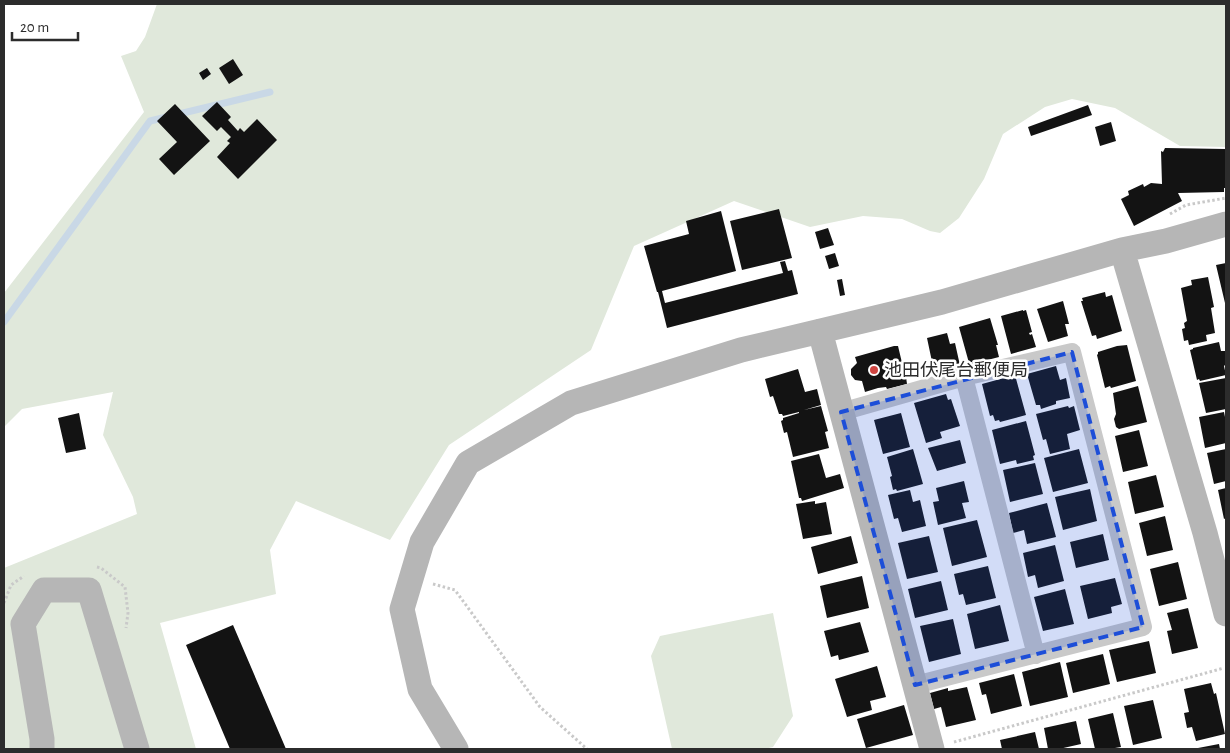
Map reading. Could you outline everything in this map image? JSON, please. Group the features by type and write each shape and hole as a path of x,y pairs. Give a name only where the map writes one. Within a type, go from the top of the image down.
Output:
{"street":[{"path":"456,749 420,689 402,609 422,542 468,463 571,402 741,350 942,302 1122,250 1226,224"},
{"path":"1122,250 1224,598"},
{"path":"820,331 932,748"},
{"path":"841,412 964,377 1072,352 1143,627 915,685"},
{"path":"964,377 1036,655"},
{"path":"42,749 42,739 23,624 44,590 89,590 137,749"}],"path":[{"path":"1169,215 1186,205 1226,198"},
{"path":"430,584 455,590 540,706 587,749"},
{"path":"932,748 1224,668"}],"highlighted area":[{"path":"1072,352 1143,627 915,685 841,412"}],"shaded area":[{"path":"157,4 1226,4 1226,147 1180,146 1115,108 1072,99 1045,107 1003,134 984,179 959,218 940,233 930,231 902,219 863,216 810,227 734,201 634,246 591,350 449,445 390,540 296,501 270,550 276,594 160,623 196,749 4,749 4,568 137,514 133,497 103,435 113,392 22,409 4,427 4,293 144,112 121,56 136,51 145,37"},
{"path":"773,613 793,716 773,747 764,749 672,749 651,656 660,636"}],"building":[{"path":"233,59 243,75 229,84 219,68"},
{"path":"207,68 211,74 203,80 199,73"},
{"path":"217,102 231,117 228,120 238,131 240,128 244,132 257,119 277,140 238,179 217,157 230,143 227,141 231,137 221,127 217,131 202,116"},
{"path":"175,104 210,141 174,175 159,159 177,142 157,121"},
{"path":"1088,105 1092,115 1031,136 1028,127"},
{"path":"1111,122 1116,141 1100,146 1095,127"},
{"path":"1165,148 1226,149 1226,188 1224,188 1224,192 1178,193 1182,201 1134,226 1121,199 1129,195 1128,191 1143,184 1144,187 1151,183 1162,184 1161,151 1163,152"},
{"path":"779,209 792,258 742,270 730,221"},
{"path":"721,211 736,271 662,291 665,303 783,273 780,262 785,261 788,271 792,270 798,294 667,328 644,246 689,234 686,221"},
{"path":"828,228 834,245 820,249 815,232"},
{"path":"835,253 839,266 829,269 825,256"},
{"path":"1226,263 1226,303 1225,303 1216,265"},
{"path":"1208,277 1214,307 1211,308 1215,333 1206,335 1207,341 1189,345 1188,340 1184,341 1182,329 1185,328 1184,323 1187,321 1181,288 1192,285 1191,280"},
{"path":"842,279 845,295 840,296 837,280"},
{"path":"1105,292 1106,297 1112,295 1122,331 1097,339 1096,335 1092,336 1081,301 1083,301 1082,298"},
{"path":"1063,301 1069,324 1065,324 1068,336 1048,342 1037,309"},
{"path":"1026,310 1032,332 1029,333 1030,335 1032,334 1036,347 1011,354 1001,316"},
{"path":"990,318 998,345 996,345 999,357 972,364 972,362 969,363 959,327"},
{"path":"947,333 950,344 955,343 961,370 935,376 927,338"},
{"path":"1219,342 1221,351 1226,351 1226,364 1224,366 1226,375 1197,380 1190,350"},
{"path":"1127,345 1136,381 1105,388 1097,355 1098,352"},
{"path":"898,346 903,367 908,366 911,375 906,377 907,384 865,392 862,381 855,380 851,375 851,369 857,363 855,357"},
{"path":"1056,366 1060,380 1066,378 1070,398 1056,401 1056,404 1041,409 1040,405 1036,405 1027,374"},
{"path":"798,369 805,392 817,389 821,405 804,410 821,406 828,431 825,432 829,448 793,457 787,432 784,433 781,421 783,418 799,412 783,416 779,414 773,396 770,397 765,379"},
{"path":"1015,375 1026,415 1000,422 999,420 995,421 993,415 990,416 982,384"},
{"path":"1226,378 1226,409 1206,413 1199,383"},
{"path":"1138,386 1147,422 1119,429 1116,427 1114,419 1116,414 1113,393"},
{"path":"946,394 948,400 951,399 960,426 940,432 942,438 926,443 914,403"},
{"path":"1068,406 1069,408 1074,406 1080,430 1067,434 1070,449 1050,454 1046,439 1043,440 1036,414"},
{"path":"1224,412 1226,443 1205,448 1199,417"},
{"path":"79,413 86,449 66,453 58,418"},
{"path":"901,413 910,447 883,454 874,420"},
{"path":"1026,421 1035,455 1033,456 1034,460 1017,464 1016,460 1000,464 992,430"},
{"path":"1139,430 1148,466 1123,472 1115,436"},
{"path":"960,440 966,463 937,471 928,448"},
{"path":"913,449 923,484 897,491 896,489 893,490 890,477 892,476 887,457"},
{"path":"1079,449 1088,483 1053,492 1044,458"},
{"path":"1226,449 1226,481 1214,484 1207,453"},
{"path":"819,454 826,478 840,474 844,488 802,501 799,498 791,461"},
{"path":"1035,463 1043,494 1010,502 1003,470"},
{"path":"1156,475 1164,507 1135,514 1128,482"},
{"path":"964,481 969,502 962,503 966,518 938,525 933,502 939,501 936,488"},
{"path":"1226,488 1226,518 1224,519 1218,490"},
{"path":"1090,489 1097,521 1063,530 1055,497"},
{"path":"910,490 913,502 920,500 926,526 902,532 898,518 894,519 888,495"},
{"path":"815,501 815,504 826,502 832,534 803,539 796,504"},
{"path":"1047,503 1056,537 1027,544 1024,530 1013,533 1009,513"},
{"path":"1165,516 1173,550 1147,556 1139,523"},
{"path":"977,520 987,557 952,566 943,528"},
{"path":"1103,534 1109,560 1076,568 1070,542"},
{"path":"851,536 858,563 818,574 811,547"},
{"path":"929,536 938,572 907,579 898,543"},
{"path":"1055,545 1064,581 1038,588 1035,575 1028,577 1023,553"},
{"path":"1178,562 1187,599 1159,606 1150,569"},
{"path":"988,566 996,598 966,605 963,594 959,595 954,574"},
{"path":"862,576 869,608 827,618 820,586"},
{"path":"1115,578 1122,604 1111,607 1112,613 1088,619 1080,586"},
{"path":"941,581 948,610 915,618 908,589"},
{"path":"1065,589 1074,624 1043,631 1034,597"},
{"path":"1000,605 1009,641 975,649 967,614"},
{"path":"1188,608 1198,648 1172,654 1167,631 1172,630 1167,613"},
{"path":"953,619 961,654 929,662 920,626"},
{"path":"860,622 869,652 839,660 838,655 831,657 824,631"},
{"path":"233,625 286,749 230,749 186,645"},
{"path":"1149,641 1156,673 1117,682 1109,650"},
{"path":"1103,654 1110,684 1073,693 1066,663"},
{"path":"1060,662 1068,697 1030,706 1022,672"},
{"path":"877,666 886,697 870,701 872,710 847,717 835,679"},
{"path":"1014,674 1022,706 991,714 986,694 982,695 979,683"},
{"path":"1211,683 1214,694 1216,693 1225,734 1196,741 1192,727 1187,728 1184,713 1189,712 1184,689"},
{"path":"967,687 976,720 946,727 941,707 934,709 930,693 948,688 948,691"},
{"path":"1153,700 1162,738 1133,745 1124,706"},
{"path":"904,705 913,735 866,748 857,719"},
{"path":"1113,713 1121,747 1095,749 1088,719"},
{"path":"1076,721 1081,744 1059,749 1048,749 1044,728"},
{"path":"1035,732 1039,749 1002,749 1000,740"},
{"path":"1219,744 1220,749 1198,749 1198,748"}],"waterway":[{"path":"4,322 150,121 270,92"}],"place":[{"name":"池田伏尾台郵便局","path":"874,370"}]}
